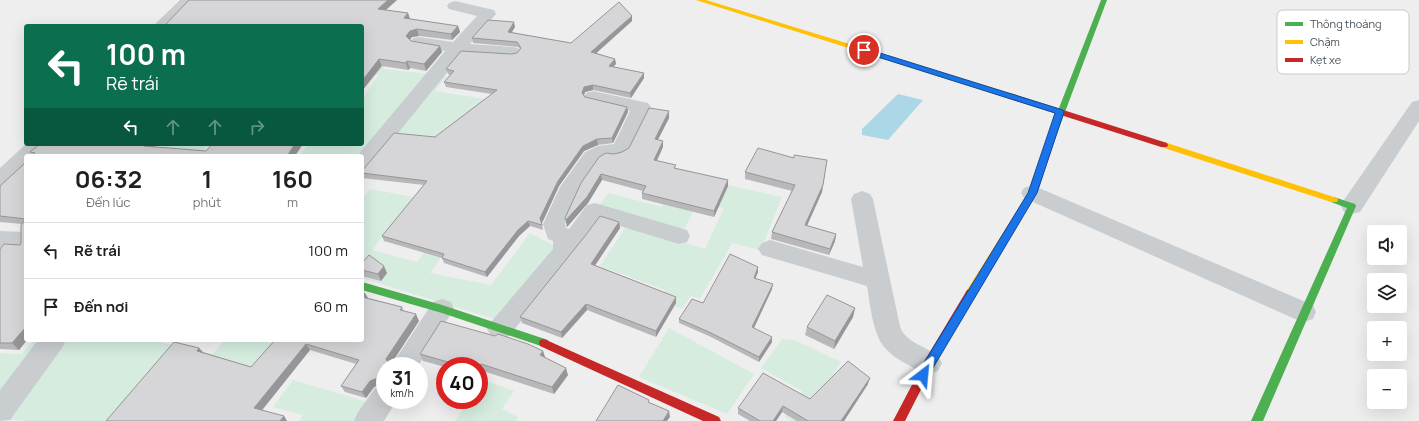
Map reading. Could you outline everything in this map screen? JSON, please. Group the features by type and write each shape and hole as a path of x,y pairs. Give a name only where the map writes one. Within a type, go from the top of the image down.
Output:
{"street":[{"path":"163,24 189,0"},
{"path":"699,0 939,73 1352,206"},
{"path":"899,421 929,363 1032,193 1060,112 1104,0"},
{"path":"364,162 457,48 488,14 455,6"},
{"path":"419,42 457,48 512,52"},
{"path":"565,251 564,237 556,233 554,224 571,187 592,156 605,151 615,152 622,148 641,107 593,97"},
{"path":"1257,421 1352,206 1419,106"},
{"path":"27,154 36,146"},
{"path":"0,180 24,157"},
{"path":"1032,193 1304,312"},
{"path":"862,199 886,322 893,340 906,351 929,363"},
{"path":"500,329 565,251 595,211 679,236"},
{"path":"0,240 24,241"},
{"path":"770,249 877,280"},
{"path":"364,287 442,308 500,329 539,341 715,421"},
{"path":"410,357 442,308"},
{"path":"0,411 52,342"},
{"path":"368,421 376,409"}],"green space":[{"path":"404,45 383,69 447,76 435,91 536,107 434,140 383,131 364,154 301,154 307,146 364,146 364,96 379,75 364,73 364,72"},
{"path":"163,146 206,146 202,152 156,154"},
{"path":"713,182 782,197 761,250 732,243 700,299 691,296 682,309 660,300 665,290 600,266 627,225 705,249 724,208 704,203"},
{"path":"370,189 414,197 372,250 417,262 445,226 460,230 430,273 491,285 530,233 560,249 501,321 364,279 364,197"},
{"path":"669,192 699,200 682,233 598,208 608,193 662,207"},
{"path":"669,328 754,374 727,414 639,377"},
{"path":"782,339 794,340 841,362 802,421 792,421 785,417 802,391 761,368"},
{"path":"32,342 157,342 175,345 106,421 30,421 0,419 0,353 22,354"},
{"path":"222,342 269,342 296,349 278,373 211,356"},
{"path":"293,380 371,403 384,421 299,421 303,415 273,407"},
{"path":"488,381 514,391 502,409 518,417 515,421 455,421 464,409 488,409"}],"water":[{"path":"898,94 923,100 888,140 862,135 862,129"}],"building":[{"path":"189,0 388,0 378,9 408,13 404,18 458,26 451,34 417,29 410,31 406,36 411,41 440,46 424,64 379,59 364,78 364,24 166,24"},
{"path":"619,2 632,16 591,52 615,59 609,66 644,73 630,93 593,85 584,87 582,93 585,97 627,107 612,138 597,139 583,146 558,181 540,218 542,225 528,221 518,230 485,272 442,258 444,254 382,236 427,181 364,173 364,169 394,133 435,137 497,90 444,82 454,71 446,69 461,51 511,54 517,53 521,48 517,42 472,38 488,20 514,22 508,32 571,43"},
{"path":"649,108 669,111 655,139 663,141 654,160 676,165 674,168 728,180 714,211 642,193 646,186 601,174 587,197 566,220 565,218 581,183 599,157 606,153 614,154 622,152 629,148"},
{"path":"38,146 144,146 206,151 210,146 294,146 288,154 34,154 35,153 30,152"},
{"path":"758,148 794,158 794,155 827,160 823,185 805,225 836,234 830,249 772,232 795,185 745,172"},
{"path":"24,164 24,219 0,216 0,186"},
{"path":"600,216 619,222 591,264 676,297 656,331 586,304 561,332 520,317 585,236"},
{"path":"24,221 24,329 12,343 0,343 0,249 4,244 20,245 21,225"},
{"path":"730,254 758,267 754,278 773,284 752,327 772,337 759,357 679,319 692,299 703,303"},
{"path":"369,255 384,266 378,274 364,270 364,261"},
{"path":"827,295 855,308 835,341 807,327"},
{"path":"364,298 402,307 400,310 416,314 387,357 376,357 376,379 370,381 362,392 341,386 359,360 306,344 254,408 284,416 280,421 106,421 174,342 199,348 197,351 251,367 273,342 364,342"},
{"path":"441,321 495,336 498,334 528,344 543,351 540,355 566,368 552,387 488,366 488,357 436,357 436,359 420,354"},
{"path":"848,361 870,378 841,421 808,421 783,406 773,421 760,421 738,408 763,373 810,399"},
{"path":"618,385 649,400 648,402 669,411 663,421 596,421"}],"traffic: fast":[{"path":"1049,144 1104,0"},
{"path":"1257,421 1352,206 1334,200"},
{"path":"364,287 442,309 544,343"}],"traffic: slow":[{"path":"699,0 1007,95"},
{"path":"971,293 1032,193 1049,144"},
{"path":"1164,145 1334,200"}],"traffic: jam":[{"path":"1007,95 1164,145"},
{"path":"899,421 929,363 971,293"},
{"path":"544,343 715,421"}],"route":[{"path":"864,50 1060,112 1032,193 923,375"}]}
